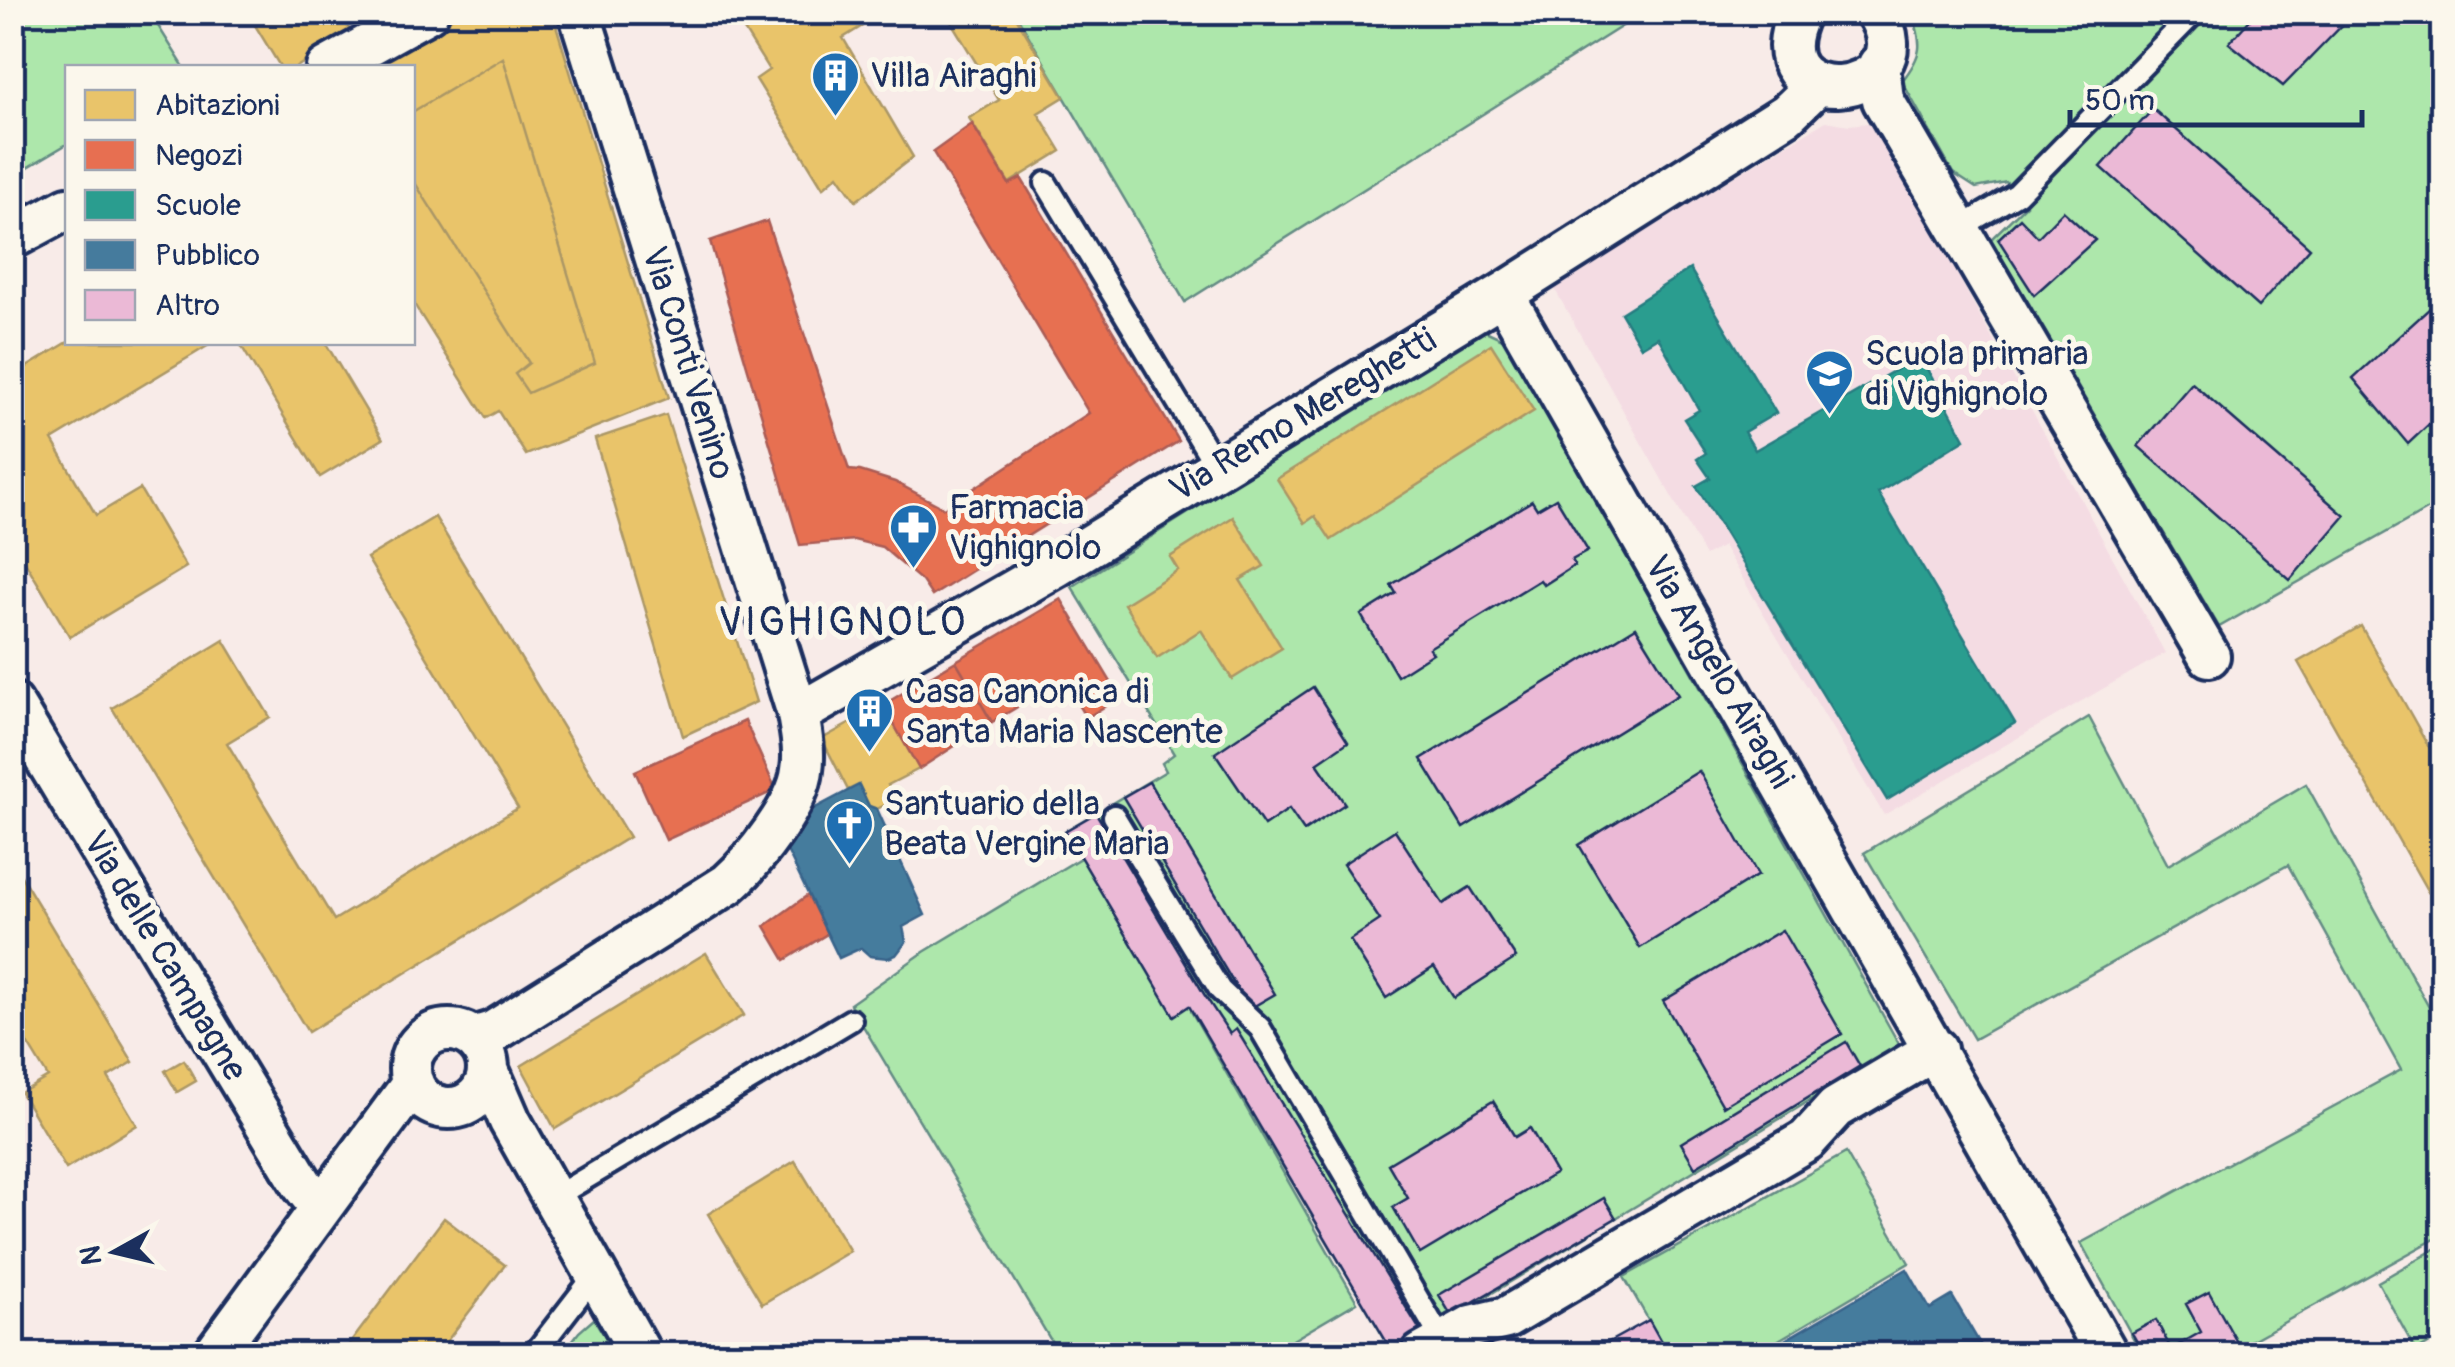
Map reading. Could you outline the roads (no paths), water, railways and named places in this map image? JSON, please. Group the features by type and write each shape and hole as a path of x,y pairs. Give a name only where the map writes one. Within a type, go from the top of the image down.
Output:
{"street":[{"path":"332,65 428,12"},
{"name":"Via Conti Venino","path":"485,1048 728,884 744,870 786,809 802,774 803,740 798,714 580,12"},
{"path":"1799,12 1791,29 1790,48 1839,85 1958,229 2209,656"},
{"path":"1839,85 1885,52 1885,34 1876,12"},
{"name":"Via Remo Mereghetti","path":"798,714 1055,567 1839,85"},
{"path":"12,238 65,210"},
{"name":"Via Angelo Airaghi","path":"1503,294 2108,1354"},
{"name":"Via delle Campagne","path":"12,703 302,1184 320,1207"},
{"path":"510,1121 467,1104 440,1107 418,1091 412,1057 418,1046 429,1036 453,1030 485,1048 510,1121 640,1354"},
{"path":"467,1104 482,1091 485,1048"},
{"path":"1432,1348 1472,1326 1506,1318 1757,1170 1807,1140 1836,1108 1936,1049"},
{"path":"214,1354 377,1128 418,1091"}],"lane":[{"path":"1958,229 2017,194 2195,12"},
{"path":"1046,183 1216,466"},
{"path":"1114,816 1220,990 1260,1028 1432,1348"},
{"path":"552,1198 851,1020"},
{"path":"534,1354 595,1275"}],"place":[{"name":"Villa Airaghi","path":"835,118"},
{"name":"Scuola primaria di Vighignolo","path":"1830,416"},
{"name":"Farmacia Vighignolo","path":"914,570"},
{"name":"Casa Canonica di Santa Maria Nascente","path":"870,754"},
{"name":"Santuario della Beata Vergine Maria","path":"849,866"}],"district":[{"name":"VIGHIGNOLO","path":"843,622"}]}
